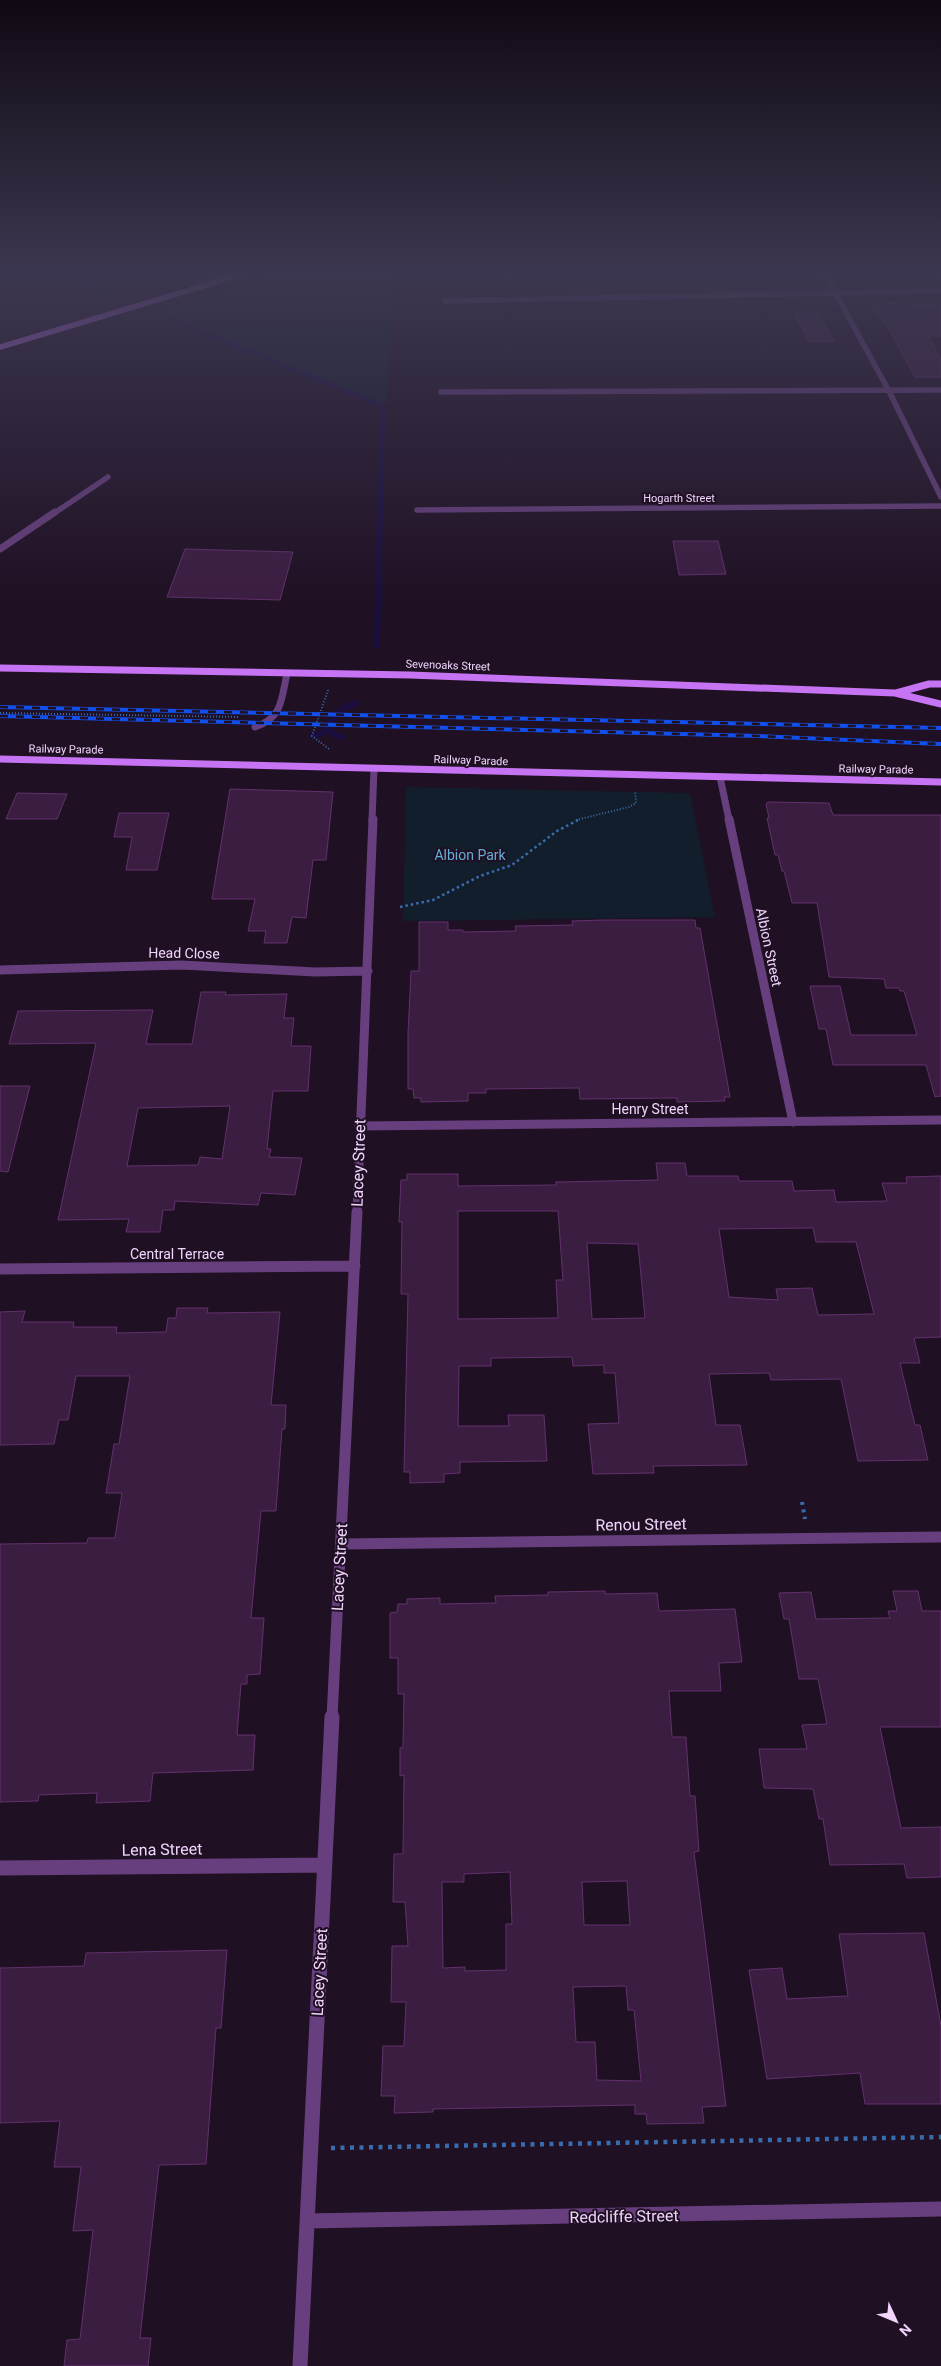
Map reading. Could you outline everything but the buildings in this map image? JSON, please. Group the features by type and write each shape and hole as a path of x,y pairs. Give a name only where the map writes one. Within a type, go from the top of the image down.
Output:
{"street":[{"path":"885,384 941,497"},
{"path":"441,392 941,390"},
{"path":"0,549 108,477"},
{"name":"Hogarth Street","path":"417,510 941,506"},
{"name":"Sevenoaks Street","path":"0,668 410,675 895,693 941,704"},
{"path":"255,727 268,724 276,718 286,674"},
{"name":"Sevenoaks Street","path":"895,693 929,684 941,684"},
{"name":"Railway Parade","path":"0,759 941,782"},
{"name":"Lacey Street","path":"300,2366 355,1266 359,1126 368,971 374,769"},
{"name":"Albion Street","path":"720,778 793,1122"},
{"name":"Head Close","path":"0,970 182,965 315,972 368,971"},
{"name":"Henry Street","path":"359,1126 941,1120"},
{"name":"Central Terrace","path":"0,1269 355,1266"},
{"name":"Renou Street","path":"341,1544 941,1537"},
{"name":"Lena Street","path":"0,1868 324,1865"},
{"name":"Redcliffe Street","path":"307,2221 941,2209"}],"path":[{"path":"330,687 312,736 330,750"},
{"path":"0,713 276,718"},
{"path":"400,907 432,903 482,875 509,867 571,822 630,808 636,803 635,790"},
{"path":"802,1502 805,1519"},
{"path":"310,2148 941,2136"}],"green space":[{"path":"337,384 387,384 386,404"},
{"name":"Albion Park","path":"406,787 690,793 715,917 403,921"}],"waterway":[{"path":"330,384 383,406 380,514"},
{"path":"377,645 380,512"},
{"path":"312,736 325,731 339,711 356,703"},
{"path":"329,729 333,734 342,737"}],"railway":[{"path":"0,707 941,728"},
{"path":"0,716 758,736 941,744"}]}
